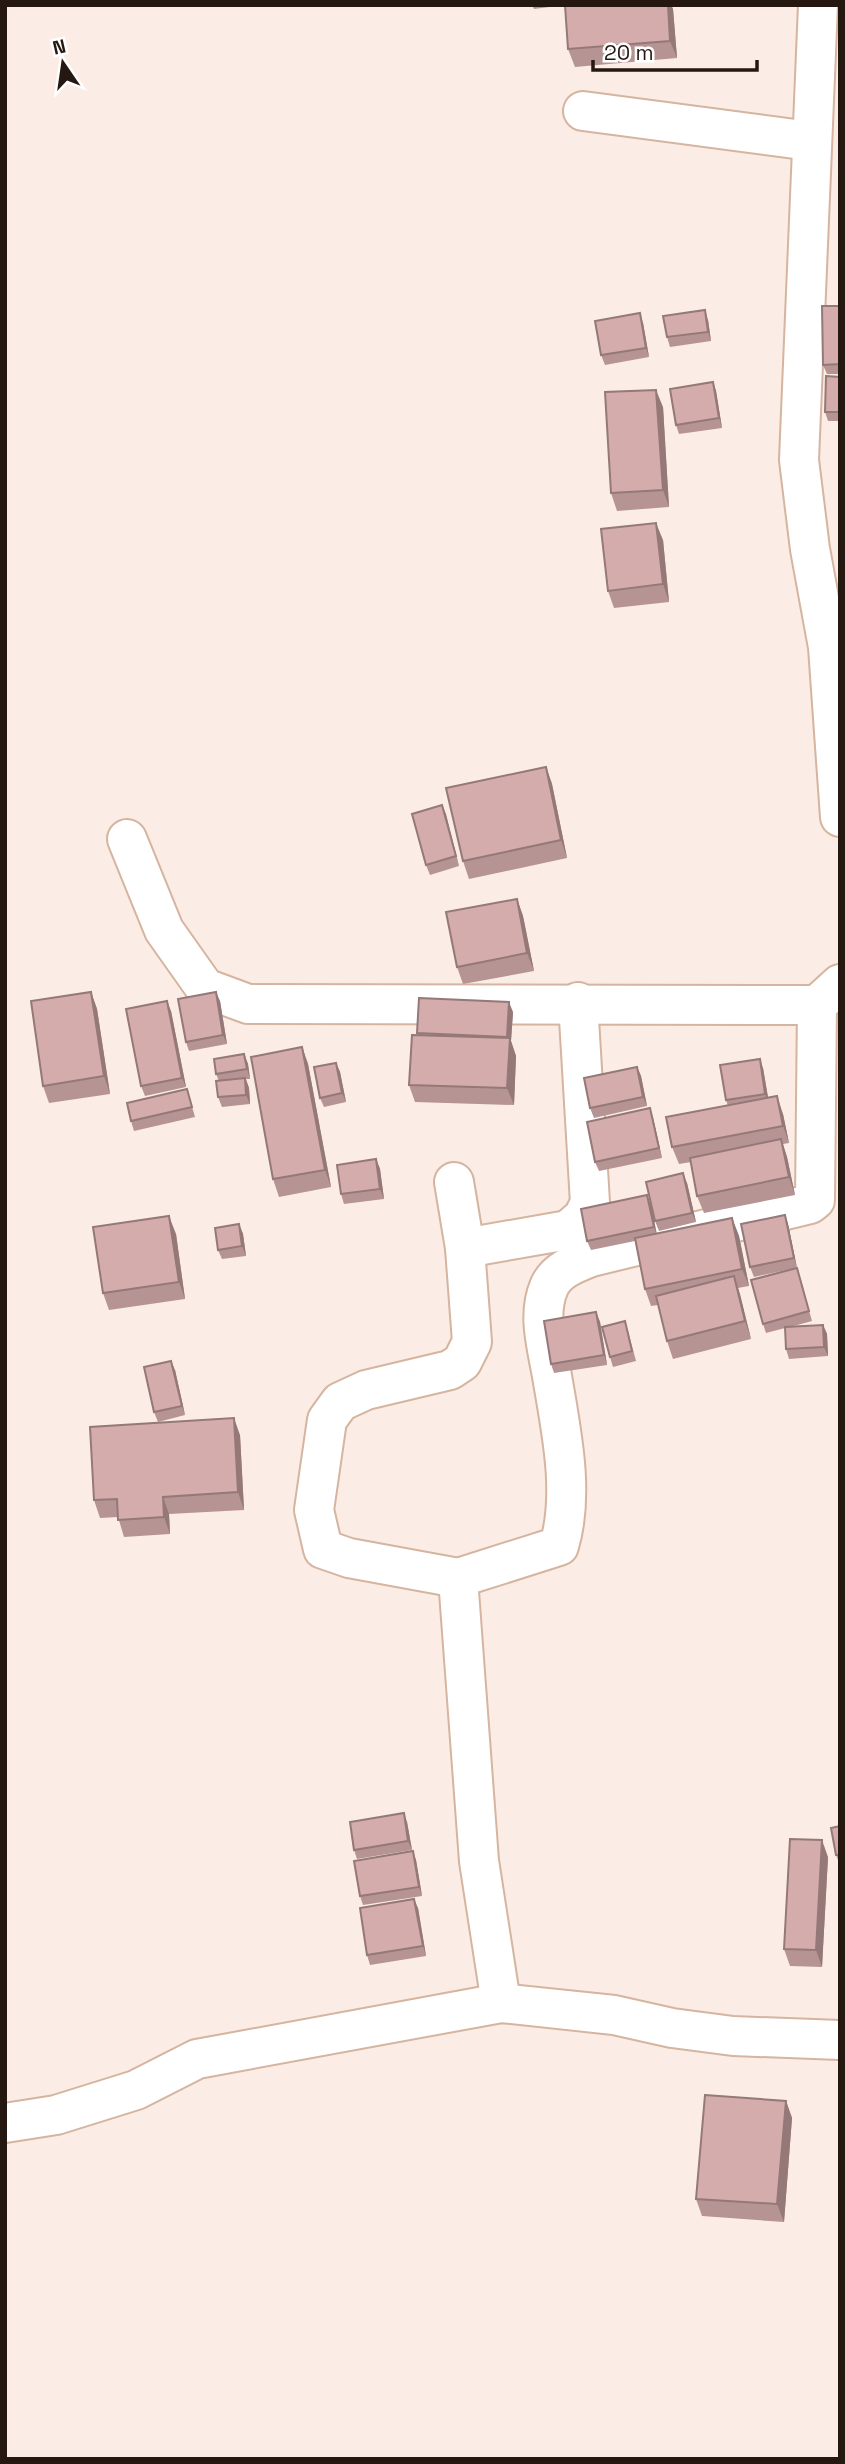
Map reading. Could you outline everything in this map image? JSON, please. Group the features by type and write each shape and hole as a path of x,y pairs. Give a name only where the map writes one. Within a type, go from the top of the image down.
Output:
{"street":[{"path":"825,16 810,141 799,460 810,549 828,647 840,817"},
{"path":"583,111 810,141"},
{"path":"127,839 164,930 205,988 248,1004 578,1002 829,994 815,1200 810,1204 591,1257 564,1268 549,1284 542,1310 559,1418 567,1518 559,1546 458,1578 349,1558 323,1549 314,1510 327,1420 340,1402 366,1390 450,1370 462,1362 472,1342 465,1248 454,1182"},
{"path":"465,1248 568,1230 583,1217 590,1203 578,1002"},
{"path":"458,1578 479,1861 501,2003"},
{"path":"5,2123 56,2115 136,2090 197,2059 501,2003 614,2015 672,2028 733,2036 840,2040"}],"building":[{"path":"565,5 668,5 670,41 568,49"},
{"path":"822,306 840,306 840,364 823,365"},
{"path":"705,310 708,332 667,337 663,316"},
{"path":"640,313 646,348 601,355 595,321"},
{"path":"826,376 840,377 840,412 825,412"},
{"path":"713,382 719,418 676,425 670,389"},
{"path":"656,390 663,490 611,493 605,392"},
{"path":"656,523 663,584 608,591 601,529"},
{"path":"546,767 561,840 463,861 446,788"},
{"path":"442,805 456,856 426,865 412,814"},
{"path":"517,899 527,953 457,967 446,912"},
{"path":"91,992 104,1076 43,1086 31,1001"},
{"path":"216,992 223,1035 186,1042 178,999"},
{"path":"419,998 509,1002 507,1037 417,1033"},
{"path":"167,1001 182,1078 141,1086 126,1009"},
{"path":"412,1035 510,1038 507,1088 409,1085"},
{"path":"302,1047 325,1170 273,1179 251,1057"},
{"path":"244,1054 247,1069 216,1074 214,1059"},
{"path":"760,1059 765,1094 726,1100 720,1065"},
{"path":"336,1063 342,1093 320,1098 314,1067"},
{"path":"637,1067 643,1097 590,1108 584,1078"},
{"path":"245,1078 246,1095 218,1097 216,1081"},
{"path":"187,1089 192,1107 131,1121 127,1103"},
{"path":"777,1096 783,1126 672,1147 666,1117"},
{"path":"650,1108 659,1148 595,1162 587,1122"},
{"path":"781,1139 789,1177 697,1196 690,1158"},
{"path":"376,1159 380,1189 341,1194 337,1165"},
{"path":"683,1173 692,1213 655,1221 646,1182"},
{"path":"647,1195 654,1227 587,1241 581,1209"},
{"path":"785,1215 794,1258 750,1267 741,1224"},
{"path":"169,1216 179,1282 103,1293 93,1227"},
{"path":"732,1218 742,1269 645,1289 635,1238"},
{"path":"239,1224 242,1246 218,1250 215,1228"},
{"path":"797,1268 809,1311 763,1324 751,1280"},
{"path":"734,1276 745,1321 667,1341 656,1296"},
{"path":"596,1312 604,1355 551,1364 544,1321"},
{"path":"625,1321 632,1351 610,1357 602,1327"},
{"path":"823,1325 824,1347 786,1349 785,1327"},
{"path":"171,1361 182,1406 154,1412 144,1367"},
{"path":"234,1418 238,1492 163,1497 164,1517 118,1520 117,1499 94,1500 90,1427"},
{"path":"404,1813 408,1841 354,1850 350,1822"},
{"path":"840,1826 840,1855 836,1855 831,1828"},
{"path":"790,1839 822,1840 816,1950 784,1949"},
{"path":"413,1851 419,1887 360,1896 354,1861"},
{"path":"414,1899 423,1946 367,1955 360,1908"},
{"path":"705,2095 786,2101 777,2204 696,2199"}]}
